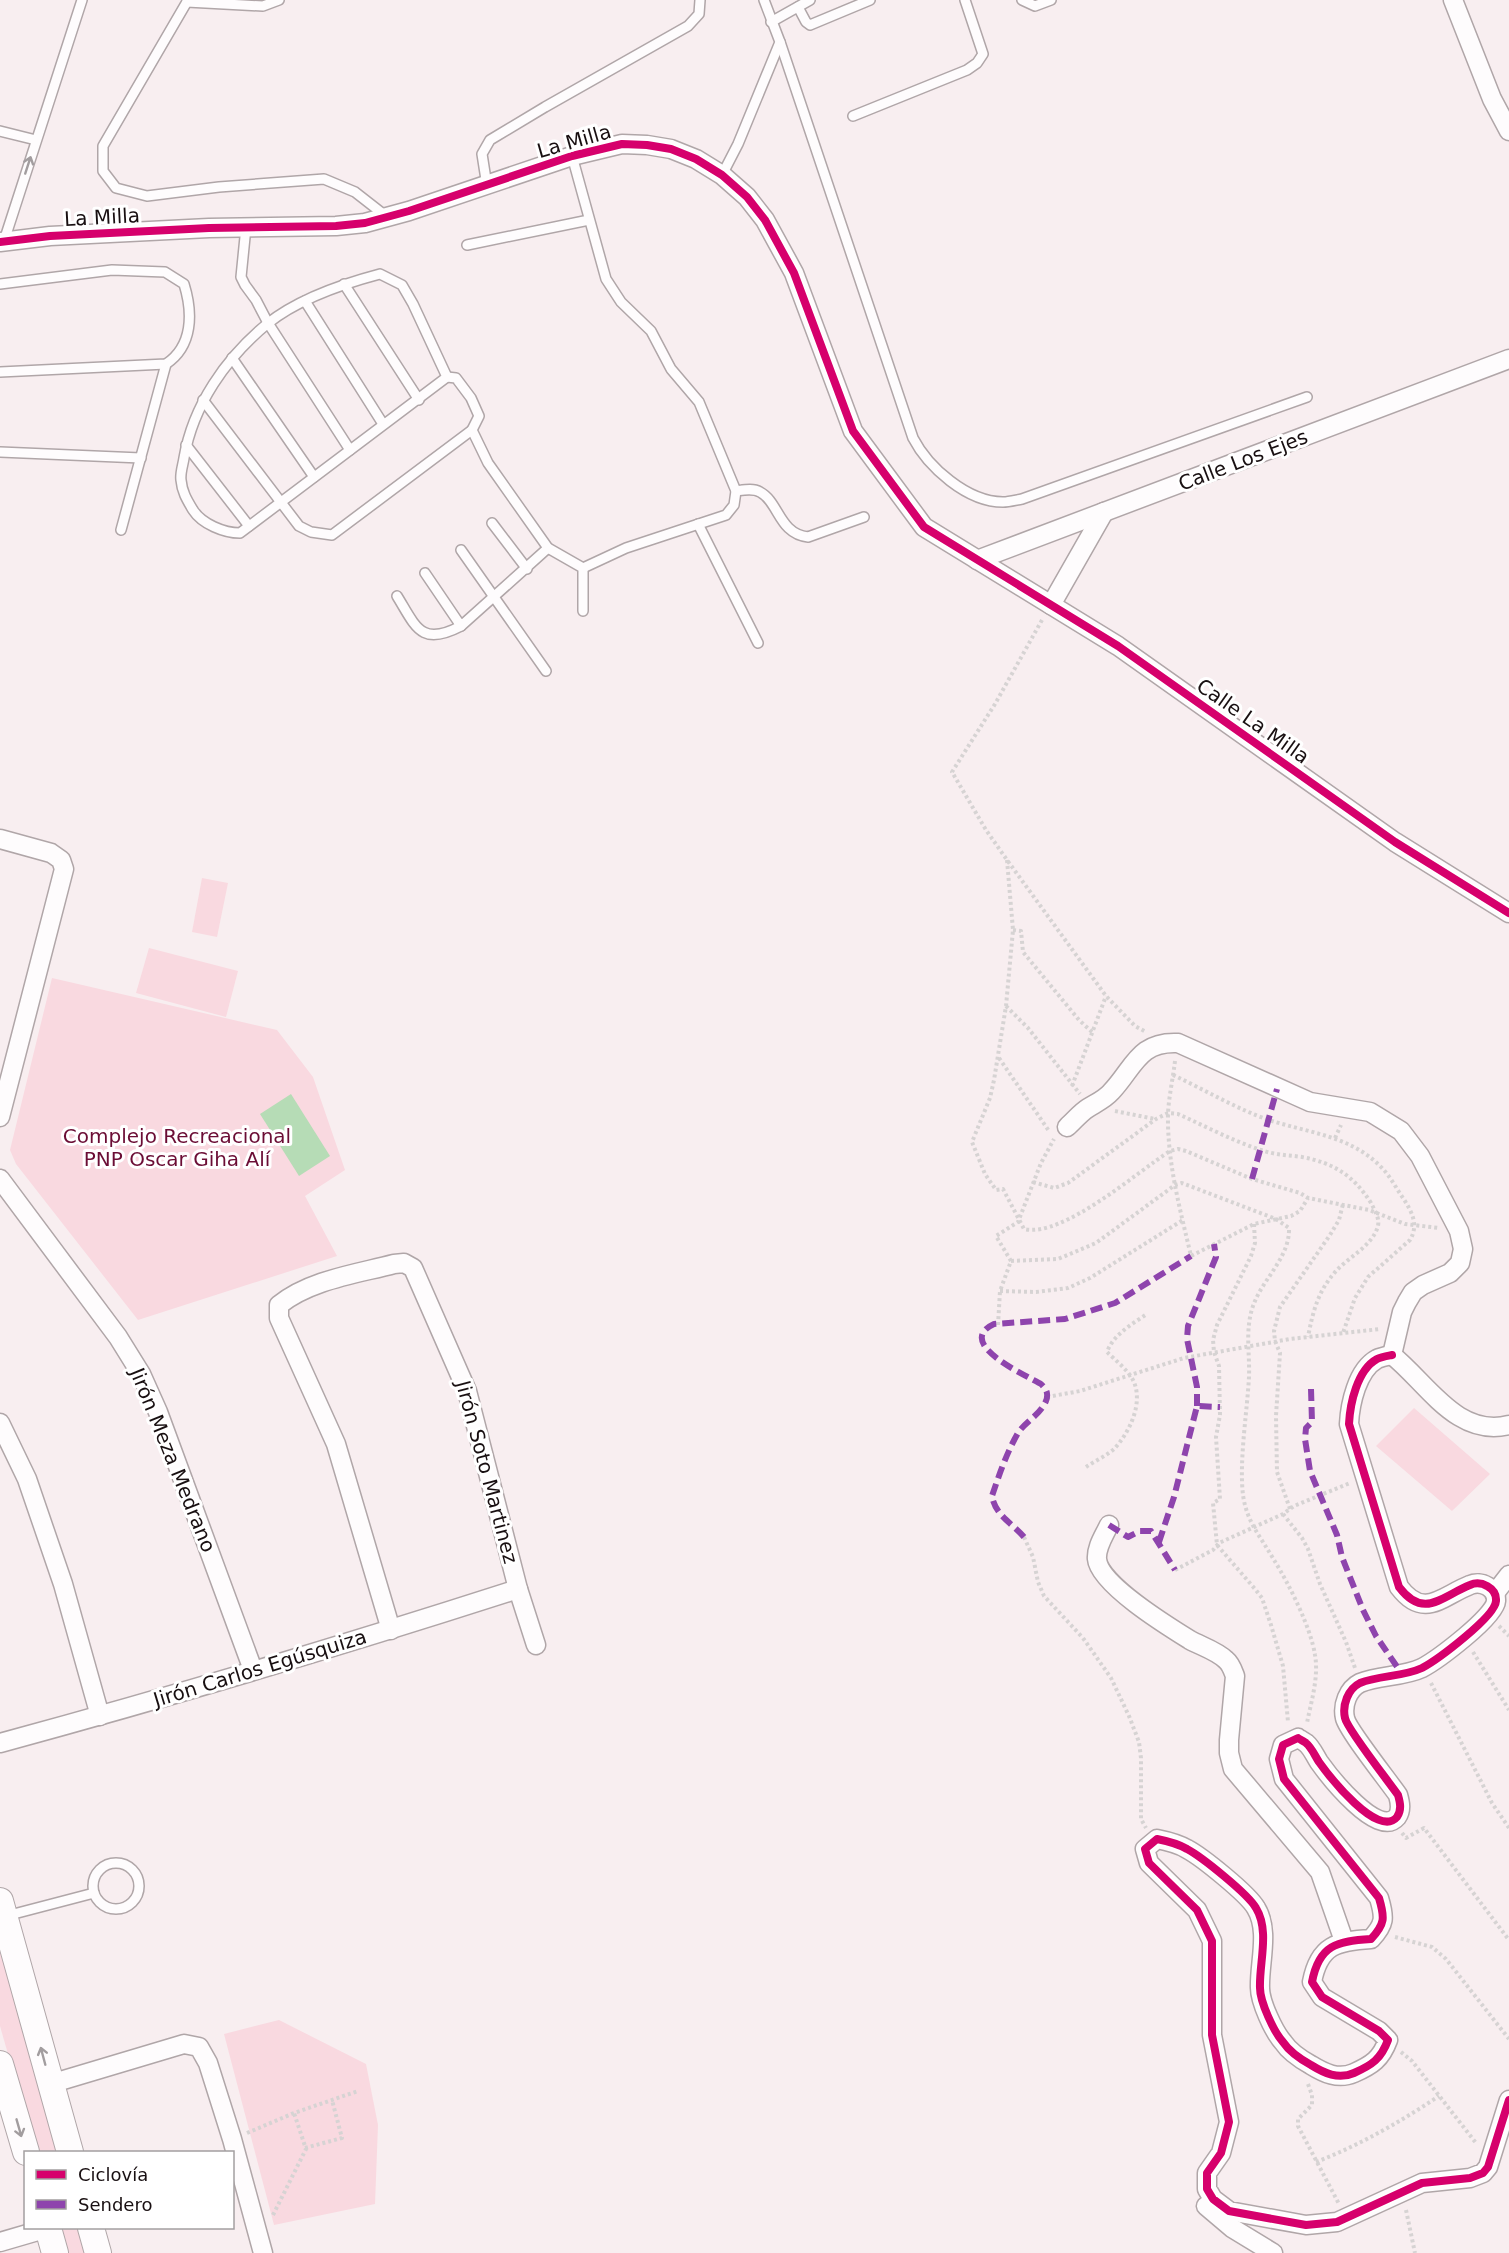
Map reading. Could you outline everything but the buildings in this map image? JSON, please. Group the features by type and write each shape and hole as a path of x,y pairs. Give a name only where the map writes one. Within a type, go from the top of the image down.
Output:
{"main road":[{"path":"2,1909 70,2151"},
{"path":"2,2080 26,2151"},
{"path":"48,2229 56,2253"},
{"path":"91,2229 98,2253"}],"street":[{"path":"1453,0 1492,99 1509,131"},
{"name":"La Milla","path":"2,242 50,236 246,227 336,226 365,223 487,186 572,156 622,144 671,149 696,159 722,175 747,197 765,220 794,273 853,431 924,527 977,560"},
{"name":"Calle Los Ejes","path":"977,560 1509,359"},
{"path":"1051,605 1104,512"},
{"name":"Calle La Milla","path":"977,560 1118,646 1395,842 1509,913"},
{"path":"0,839 51,853 61,860 64,869 0,1117"},
{"path":"1061,1133 1093,1105 1110,1094 1136,1060 1150,1047 1173,1043 1310,1102 1370,1112 1401,1131 1420,1156 1459,1231 1462,1249 1460,1263 1450,1273 1413,1292 1402,1312 1392,1355"},
{"name":"Jirón Meza Medrano","path":"0,1179 118,1337 141,1374 162,1423 253,1670"},
{"name":"Jirón Soto Martinez","path":"391,1629 336,1444 279,1318 279,1305 291,1295 324,1282 404,1263 413,1268 467,1391 518,1589 536,1645"},
{"path":"1392,1355 1453,1413 1472,1424 1496,1428 1509,1425"},
{"path":"1273,2253 1232,2229 1206,2206 1207,2173 1221,2153 1228,2122 1212,2035 1212,1941 1197,1910 1149,1863 1145,1849 1156,1839 1173,1842 1188,1850 1256,1906 1262,1923 1260,1991 1268,2015 1283,2043 1308,2064 1328,2075 1347,2076 1367,2067 1383,2054 1388,2040 1379,2031 1322,1997 1312,1982 1315,1965 1328,1948 1344,1941 1371,1939 1381,1928 1383,1912 1379,1898 1284,1779 1279,1759 1283,1745 1298,1741 1307,1744 1340,1789 1365,1813 1384,1821 1394,1820 1399,1814 1398,1795 1345,1721 1344,1705 1353,1687 1360,1683 1422,1668 1492,1612 1496,1602 1495,1593 1488,1586 1480,1583 1472,1584 1444,1600 1430,1604 1421,1604 1407,1597 1399,1587 1364,1478 1350,1424 1350,1408 1364,1372 1377,1359 1392,1355"},
{"path":"0,1423 27,1479 63,1584 100,1716"},
{"path":"1109,1525 1097,1549 1097,1563 1106,1577 1139,1606 1190,1640 1226,1660 1232,1668 1235,1676 1229,1753 1233,1769 1320,1872 1344,1941"},
{"path":"1495,1593 1509,1575"},
{"name":"Jirón Carlos Egúsquiza","path":"0,1743 100,1716 518,1589"},
{"path":"50,2084 184,2044 199,2047 208,2063 232,2139 262,2247"},
{"path":"1207,2173 1207,2189 1213,2199 1229,2211 1306,2225 1336,2222 1422,2183 1470,2178 1483,2173 1488,2168 1509,2100"},
{"path":"0,2242 45,2229"}],"lane":[{"path":"2,242 82,0"},
{"path":"279,0 263,6 187,1 103,146 104,171 116,188 147,196 219,187 324,179 355,192 387,217"},
{"path":"487,186 482,154 490,140 688,26 699,14 700,0"},
{"path":"764,0 913,438 922,454 941,474 980,497 1002,502 1022,499 1307,397"},
{"path":"771,22 810,0"},
{"path":"798,7 810,25 870,0"},
{"path":"853,116 967,70 976,63 983,54 965,0"},
{"path":"1022,0 1035,6 1051,0"},
{"path":"722,175 738,144 780,42"},
{"path":"1,134 36,140"},
{"path":"572,156 606,279 621,302 651,331 671,369 699,402 736,491 734,505 726,515 626,548 583,568"},
{"path":"467,245 589,220"},
{"path":"246,227 241,277 350,450"},
{"path":"0,284 112,270 165,272 184,284 190,302 189,333 177,356 166,364 0,372"},
{"path":"203,400 282,501 299,526 311,532 332,535 472,430 479,416 471,398 456,378 447,377 419,400 383,424 350,450 282,501 240,533 230,533 197,516 184,496 180,479 186,445 203,400 232,358 268,323 305,302 344,284 380,274 402,285 447,377"},
{"path":"344,284 419,400"},
{"path":"305,302 383,424"},
{"path":"232,358 314,477"},
{"path":"121,530 166,364"},
{"path":"472,430 488,463 548,548 583,568"},
{"path":"186,445 249,526"},
{"path":"0,452 141,458"},
{"path":"736,491 751,490 761,493 783,522 798,536 808,537 864,517"},
{"path":"492,523 527,569"},
{"path":"698,524 758,643"},
{"path":"397,596 417,629 433,636 445,634 461,626 548,548"},
{"path":"461,550 546,671"},
{"path":"583,568 583,611"},
{"path":"426,573 461,626"},
{"path":"111,1863 118,1863 132,1869 139,1882 136,1897 125,1907 110,1908 98,1900 94,1893 94,1878 98,1872 111,1863"},
{"path":"2,1909 94,1893"}],"path":[{"path":"1051,605 995,704 952,772 1007,860 1106,996 1135,1026 1173,1043 1173,1075 1168,1113 1170,1151 1191,1256 1254,1224 1291,1216 1300,1211 1308,1198"},
{"path":"1007,860 1013,930 1005,1006 990,1098 972,1142 985,1174 996,1190 1003,1189 1018,1222 1024,1228 1029,1230 1059,1224 1103,1198 1170,1151 1178,1149 1186,1150 1217,1166 1300,1193 1308,1198 1343,1204 1415,1226 1459,1231"},
{"path":"1013,930 1021,931 1023,952 1079,1020 1092,1032"},
{"path":"1072,1086 1106,996"},
{"path":"1005,1006 1028,1028 1072,1086 1093,1105 1156,1119"},
{"path":"998,1057 1036,1110 1061,1133 1033,1182 1018,1222 996,1236 1011,1261"},
{"path":"1173,1075 1268,1119 1340,1140 1367,1154 1383,1169 1409,1208 1415,1226 1410,1240 1368,1277 1355,1298 1343,1333"},
{"path":"1033,1182 1048,1188 1068,1183 1156,1119 1168,1113 1178,1114 1260,1150 1304,1157 1333,1166 1351,1177 1360,1186 1376,1213 1378,1224 1374,1235 1336,1271 1319,1293 1308,1337"},
{"path":"1011,1261 1058,1259 1096,1244 1175,1185 1187,1184 1276,1219 1289,1228 1286,1250 1255,1301 1247,1346 1249,1374 1243,1458 1243,1495 1252,1527 1273,1557 1292,1592 1315,1655 1315,1679 1298,1741"},
{"path":"1290,1509 1277,1472 1276,1416 1281,1353 1275,1341 1274,1331 1280,1307 1330,1235 1339,1220 1343,1204"},
{"path":"1000,1291 1036,1292 1068,1288 1090,1278 1183,1221"},
{"path":"1254,1224 1255,1243 1251,1256 1217,1325 1213,1340 1219,1366 1220,1392 1216,1447 1220,1499 1213,1503 1217,1545 1262,1598 1283,1666 1287,1715 1298,1741"},
{"path":"998,1325 1000,1291 1011,1261"},
{"path":"1086,1467 1112,1450 1126,1433 1135,1412 1137,1395 1133,1379 1107,1352 1108,1347 1124,1330 1147,1314"},
{"path":"1047,1397 1080,1391 1184,1358 1214,1352 1275,1341 1398,1327"},
{"path":"1175,1570 1252,1527 1320,1497 1327,1491 1364,1478"},
{"path":"1283,1514 1308,1549 1330,1611 1346,1642 1360,1683"},
{"path":"1024,1537 1033,1557 1038,1582 1044,1596 1083,1638 1111,1678 1129,1716 1139,1742 1141,1758 1141,1819 1156,1839"},
{"path":"1463,1637 1509,1710"},
{"path":"1422,1668 1492,1803 1509,1828"},
{"path":"1394,1820 1406,1838 1424,1828 1509,1940"},
{"path":"1377,1932 1432,1947 1446,1959 1509,2039"},
{"path":"1388,2040 1412,2061 1490,2160"},
{"path":"1308,2064 1308,2085 1312,2095 1312,2105 1298,2119 1298,2127 1347,2217"},
{"path":"232,2139 294,2113 358,2091"},
{"path":"1316,2162 1349,2149 1384,2131 1439,2096"},
{"path":"305,2148 342,2138 332,2100"},
{"path":"262,2247 305,2148 294,2113"},
{"path":"1402,2192 1415,2253"}],"green space":[{"path":"202,878 228,883 217,937 192,932"},
{"path":"149,948 238,971 226,1017 136,993"},
{"name":"Complejo Recreacional PNP Oscar Giha Alí","path":"52,978 277,1030 313,1077 345,1170 305,1196 337,1256 138,1320 16,1164 10,1150"},
{"path":"1414,1408 1490,1474 1452,1511 1376,1446"},
{"path":"0,1950 59,2151 36,2151 0,2026"},
{"path":"279,2020 366,2064 378,2125 375,2204 274,2225 224,2034"},
{"path":"57,2229 80,2229 88,2253 65,2253"}],"shaded area":[{"path":"291,1094 330,1156 299,1176 260,1114"}],"marked path":[{"path":"1252,1179 1277,1089"},
{"path":"1197,1406 1197,1387 1187,1339 1188,1326 1216,1257 1214,1244"},
{"path":"1024,1537 1000,1514 992,1496 1014,1440 1021,1429 1043,1406 1047,1393 1041,1384 1009,1367 987,1349 982,1340 984,1332 994,1324 1065,1319 1115,1303 1191,1256"},
{"path":"1311,1389 1312,1422 1306,1428 1305,1439 1310,1471 1337,1535 1342,1557 1363,1610 1376,1636 1402,1674"},
{"path":"1159,1542 1174,1497 1197,1406 1220,1407"},
{"path":"1109,1525 1128,1537 1140,1531 1151,1531 1175,1570"}],"cycle path":[{"path":"0,242 50,236 209,228 336,226 365,223 409,211 572,156 622,144 671,149 696,159 722,175 747,197 765,220 794,273 853,431 924,527 1118,646 1395,842 1509,913"},
{"path":"1392,1355 1377,1359 1364,1371 1353,1398 1349,1424 1399,1587 1408,1597 1425,1604 1442,1599 1470,1585 1483,1584 1494,1592 1496,1601 1493,1608 1476,1627 1452,1648 1422,1668 1360,1683 1352,1689 1347,1698 1344,1708 1347,1724 1398,1795 1400,1809 1397,1817 1389,1822 1378,1820 1367,1813 1343,1791 1324,1769 1310,1747 1298,1738 1283,1745 1279,1759 1284,1779 1379,1898 1382,1920 1376,1934 1371,1939 1348,1941 1331,1947 1319,1960 1312,1982 1322,1997 1379,2031 1388,2040 1379,2057 1354,2073 1337,2076 1321,2071 1292,2052 1276,2031 1262,2001 1260,1978 1263,1937 1256,1908 1224,1876 1183,1847 1157,1839 1145,1849 1149,1863 1197,1910 1212,1941 1212,2035 1229,2122 1221,2153 1207,2173 1207,2189 1213,2199 1229,2211 1306,2225 1337,2222 1422,2183 1470,2178 1483,2173 1488,2167 1509,2100"}]}
